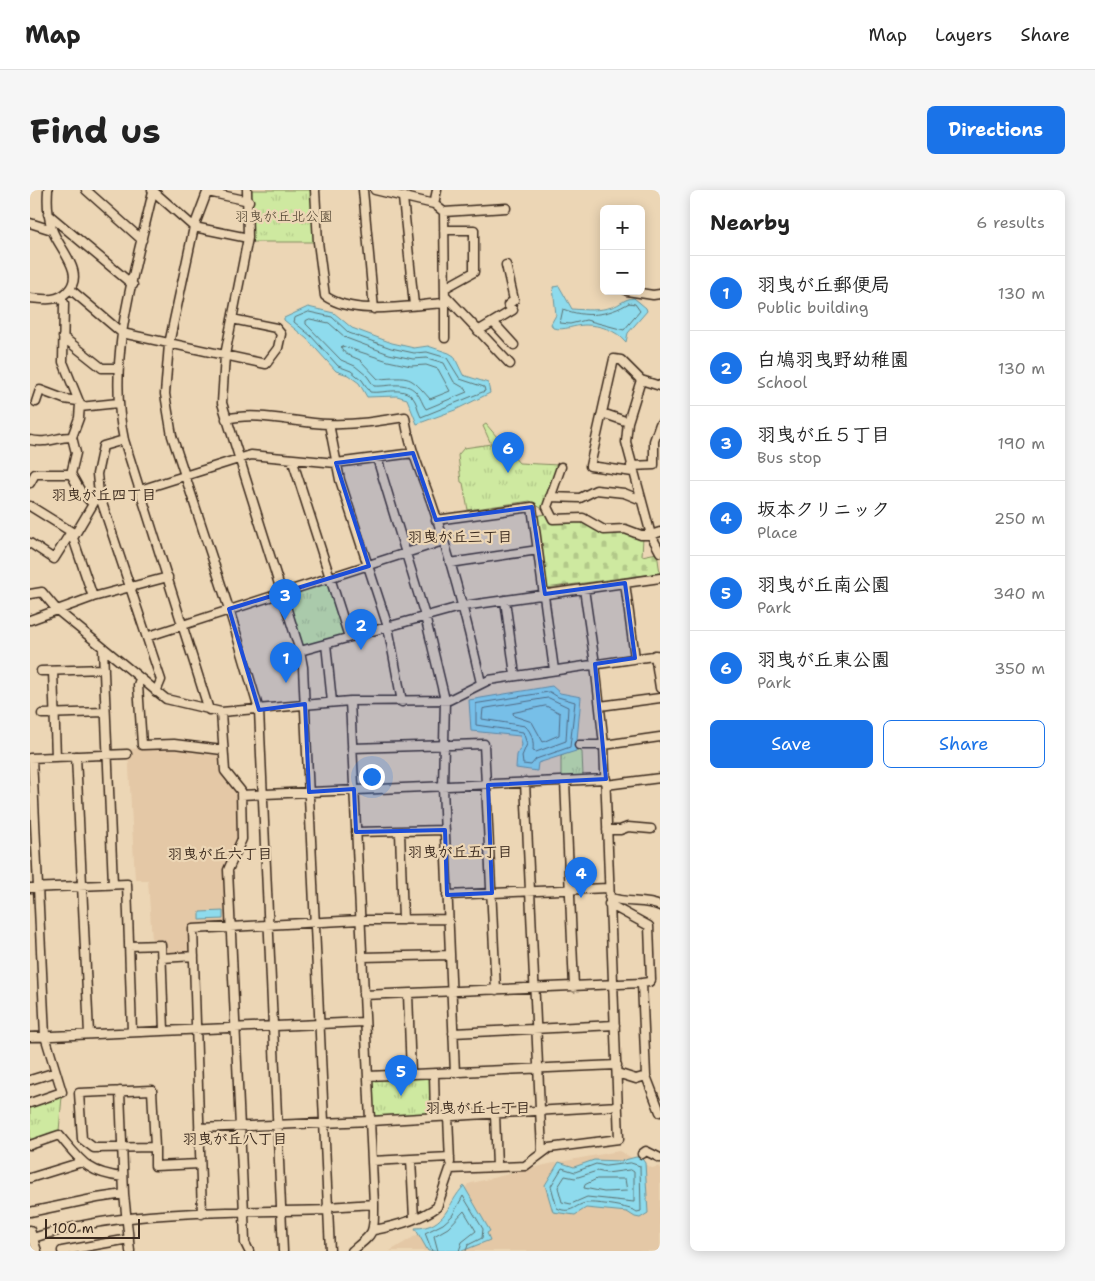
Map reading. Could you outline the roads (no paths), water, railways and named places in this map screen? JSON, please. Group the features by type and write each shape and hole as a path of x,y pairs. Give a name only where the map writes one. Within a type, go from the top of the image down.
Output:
{"street":[{"path":"30,298 47,300 60,297 70,289 74,274 52,230 48,214 48,190"},
{"path":"86,190 142,240"},
{"path":"247,190 249,200 248,238 224,355 222,403 300,651 305,704 330,1251"},
{"path":"314,190 325,296 338,302 374,309 414,305 445,295 474,272 474,230 444,230"},
{"path":"363,190 374,309"},
{"path":"375,190 434,204 444,212 506,208"},
{"path":"434,204 437,190"},
{"path":"209,710 124,440 118,403 117,368 122,333 152,191 194,227 248,238"},
{"path":"249,200 208,191 194,227 169,344 165,370 166,411 259,710 283,1251"},
{"path":"403,198 414,305"},
{"path":"444,212 445,338"},
{"path":"48,214 132,285"},
{"path":"30,223 52,230"},
{"path":"478,331 513,310 508,304 514,300 506,265"},
{"path":"70,289 122,333 266,364 278,348 280,334 276,328 232,319"},
{"path":"645,294 660,294"},
{"path":"445,295 510,364"},
{"path":"60,297 64,303 65,371 79,404 79,418 72,437 76,453 71,474 81,492 93,504"},
{"path":"492,322 514,345"},
{"path":"63,337 102,368 117,368"},
{"path":"660,386 641,380 621,360 614,359 590,466 632,469 654,466 654,442 660,424"},
{"path":"641,380 628,422 626,442 639,498 651,536 660,552"},
{"path":"36,402 40,390 79,404 118,403"},
{"path":"602,413 628,422"},
{"path":"226,419 241,415 329,424 369,423 405,417 407,435 464,606 482,683"},
{"path":"329,424 336,463 388,627 402,702"},
{"path":"30,440 43,443 62,437 72,437"},
{"path":"124,440 103,446 97,474 99,494 149,636 161,680 156,692"},
{"path":"140,490 251,455 336,463 413,453"},
{"path":"377,458 425,616 445,700 442,787 455,1073"},
{"path":"292,459 349,637"},
{"path":"561,467 548,507 553,519 583,518 604,530 626,529 641,535 651,536 660,532"},
{"path":"30,483 35,474 71,474"},
{"path":"550,497 580,498 596,490 624,493 639,498"},
{"path":"30,543 54,559 99,494"},
{"path":"30,506 73,533"},
{"path":"436,520 532,507 554,670"},
{"path":"73,533 93,597"},
{"path":"149,636 369,566 404,552 443,540"},
{"path":"450,563 538,550"},
{"path":"30,620 93,597 168,577"},
{"path":"300,651 464,606 660,578"},
{"path":"625,583 635,658"},
{"path":"450,1169 525,1166 549,1148 619,1139 604,745 596,664 584,589"},
{"path":"30,594 42,592 57,610 156,692 171,702 221,712 350,701 402,702 445,700 482,683 515,675 658,655 660,688"},
{"path":"504,600 515,675"},
{"path":"326,644 332,702"},
{"path":"103,649 113,884"},
{"path":"41,671 104,669"},
{"path":"53,671 56,757"},
{"path":"140,679 138,685 142,745 174,744 222,750"},
{"path":"600,706 660,698"},
{"path":"350,701 374,1230"},
{"path":"42,714 105,712"},
{"path":"221,712 224,771 241,791 242,839 228,870 245,1243 249,1251"},
{"path":"579,745 604,745 660,737"},
{"path":"352,748 484,744 488,784 496,990"},
{"path":"30,1103 62,1092 45,1036 31,758 127,754"},
{"path":"76,756 89,1034"},
{"path":"241,795 526,782 606,782 660,778"},
{"path":"565,781 574,987"},
{"path":"526,782 542,1152"},
{"path":"607,830 620,830 628,827 651,830"},
{"path":"356,832 445,830"},
{"path":"400,832 403,920"},
{"path":"30,888 127,884 132,1032"},
{"path":"447,895 608,888"},
{"path":"609,900 660,906"},
{"path":"363,995 574,987 649,982 651,980 649,926 609,900"},
{"path":"202,1214 193,929 360,920 448,919"},
{"path":"129,946 161,945 164,1031"},
{"path":"362,957 450,955"},
{"path":"162,958 194,956"},
{"path":"642,983 646,1076 660,1112"},
{"path":"408,994 411,1074"},
{"path":"30,1037 364,1022"},
{"path":"453,1033 615,1025"},
{"path":"368,1076 539,1069 617,1069 636,1078 646,1076"},
{"path":"30,1080 56,1072"},
{"path":"434,1074 435,1117"},
{"path":"154,1147 94,1148 82,1139 79,1093 152,1090 155,1166 200,1164"},
{"path":"120,1091 124,1194 130,1251"},
{"path":"199,1128 370,1121 618,1106"},
{"path":"494,1114 497,1167"},
{"path":"352,1251 374,1230 391,1227 414,1219 437,1207 450,1169 448,1116"},
{"path":"30,1145 59,1135 88,1168 110,1176 123,1177"},
{"path":"642,1154 646,1151 660,1158"},
{"path":"372,1161 450,1157"},
{"path":"411,1159 414,1219"},
{"path":"30,1178 82,1162"},
{"path":"30,1212 124,1194"},
{"path":"37,1251 31,1236 126,1218 282,1211 374,1204"},
{"path":"62,1251 129,1239"}],"water":[{"path":"559,286 572,309 603,309 634,298 647,311 628,333 626,342 613,331 596,326 581,325 562,329 553,328 551,324 556,315 553,287"},
{"path":"308,307 334,313 352,328 392,343 414,348 428,346 449,353 454,356 463,375 488,383 490,393 455,410 417,424 407,399 397,396 367,397 359,383 348,375 336,371 307,339 284,320 284,318"},
{"path":"552,686 560,693 581,697 576,751 538,763 537,771 516,768 517,755 522,745 520,736 471,731 469,700"},
{"path":"223,911 223,919 200,920 200,912"},
{"path":"641,1157 645,1163 648,1213 640,1218 627,1212 586,1208 575,1215 553,1212 545,1185 559,1162 574,1167 594,1160 621,1161"},
{"path":"464,1186 490,1231 487,1233 490,1240 462,1251 428,1251 415,1228 426,1227 440,1219"}],"place":[{"name":"羽曳が丘東公園","path":"508,473"},
{"name":"羽曳が丘５丁目","path":"285,620"},
{"name":"白鳩羽曳野幼稚園","path":"361,650"},
{"name":"羽曳が丘郵便局","path":"286,683"},
{"name":"坂本クリニック","path":"581,898"},
{"name":"羽曳が丘南公園","path":"401,1096"}],"district":[{"name":"羽曳が丘四丁目","path":"104,495"},
{"name":"羽曳が丘三丁目","path":"460,537"},
{"name":"羽曳が丘五丁目","path":"460,852"},
{"name":"羽曳が丘六丁目","path":"220,854"},
{"name":"羽曳が丘七丁目","path":"478,1108"},
{"name":"羽曳が丘八丁目","path":"235,1139"}],"park label":[{"name":"羽曳が丘北公園","path":"284,216"}]}
